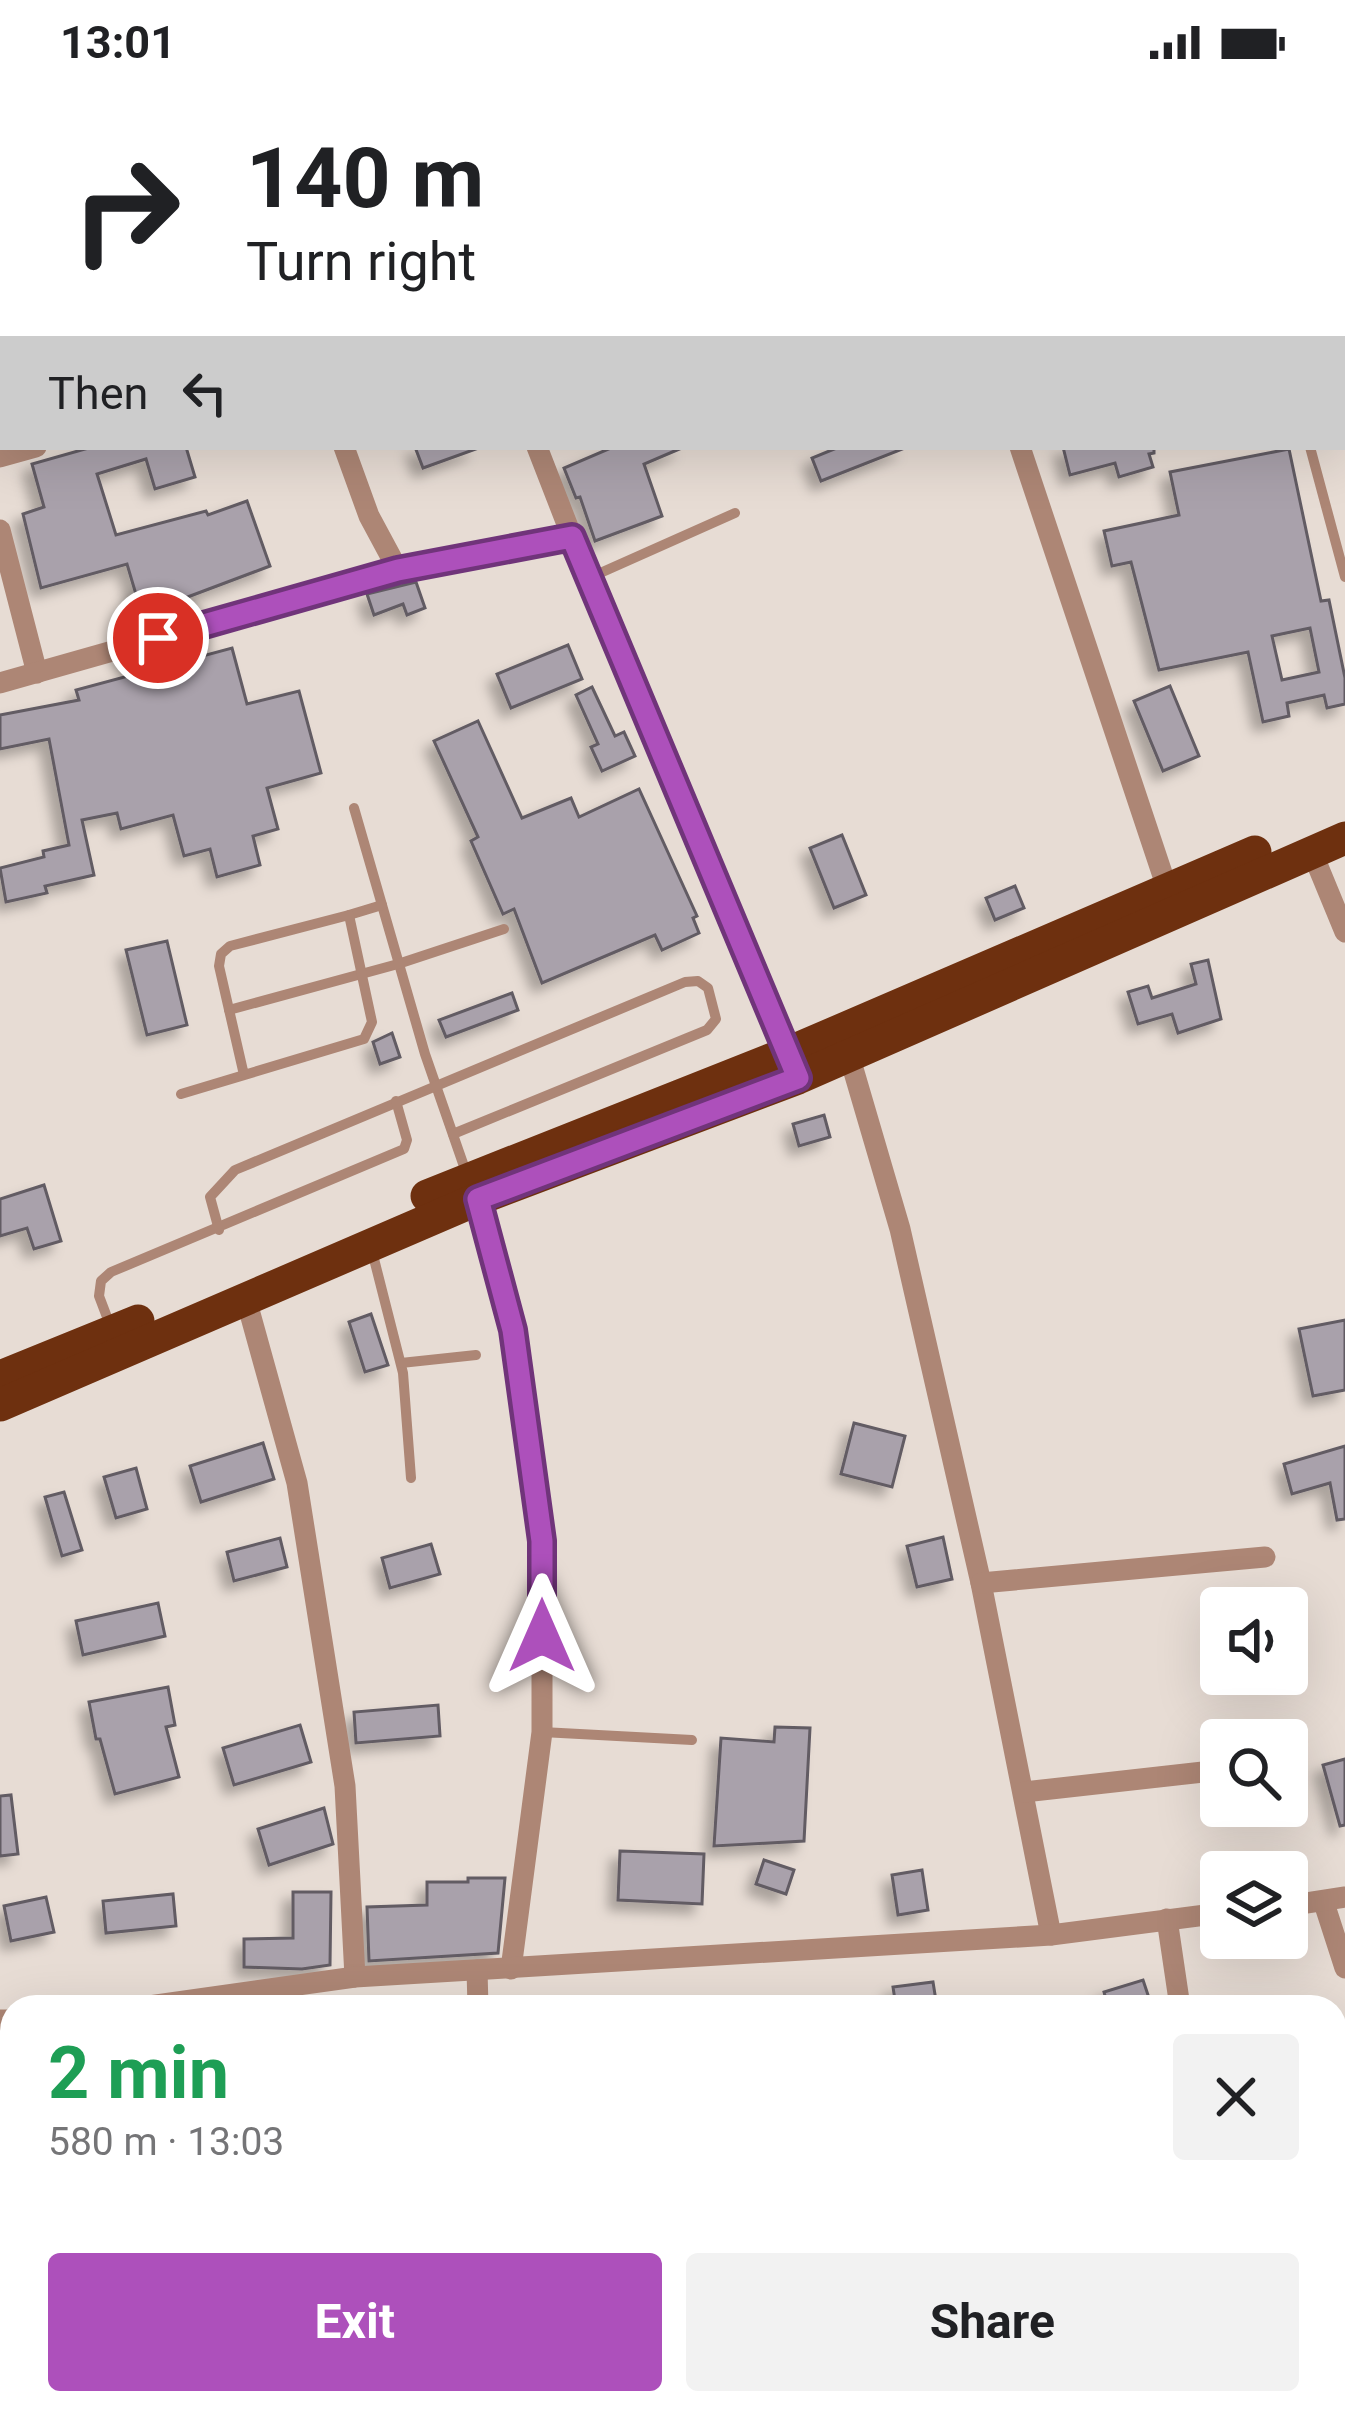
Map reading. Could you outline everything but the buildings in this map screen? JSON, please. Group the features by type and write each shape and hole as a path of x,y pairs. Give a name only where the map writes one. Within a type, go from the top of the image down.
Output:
{"highway":[{"path":"0,1377 793,1065 1167,888 1345,814"},
{"path":"793,1065 849,1055 1345,838"},
{"path":"0,1405 370,1244 473,1189"}],"street":[{"path":"345,450 369,515 398,570"},
{"path":"538,450 793,1065"},
{"path":"1021,450 1167,888"},
{"path":"0,530 37,673"},
{"path":"0,683 398,570 572,537"},
{"path":"1312,852 1345,932"},
{"path":"849,1055 899,1229 981,1583 1051,1935"},
{"path":"473,1189 513,1330 542,1541 542,1732 511,1969"},
{"path":"246,1299 297,1483 345,1786 355,1977"},
{"path":"981,1583 1265,1557"},
{"path":"1024,1792 1200,1772"},
{"path":"1335,1900 1345,1968"},
{"path":"227,1995 355,1977 1051,1935 1200,1915"},
{"path":"1167,1919 1178,1995"},
{"path":"477,1970 478,1995"}],"lane":[{"path":"1311,450 1345,578"},
{"path":"589,578 734,513"},
{"path":"354,808 435,1084 473,1189"},
{"path":"244,1075 219,966 221,954 230,946 382,905"},
{"path":"181,1094 364,1039 372,1022 349,915"},
{"path":"229,1010 398,964 504,929"},
{"path":"219,1230 211,1198 235,1170 685,982 698,981 708,988 716,1019 707,1030 453,1133"},
{"path":"113,1332 98,1296 100,1281 111,1272 404,1149 407,1140 396,1100"},
{"path":"370,1244 401,1363 411,1478"},
{"path":"401,1363 476,1355"},
{"path":"542,1732 692,1740"}],"route":[{"path":"158,638 398,570 572,537 798,1078 478,1199 513,1330 542,1541 542,1636"}]}
